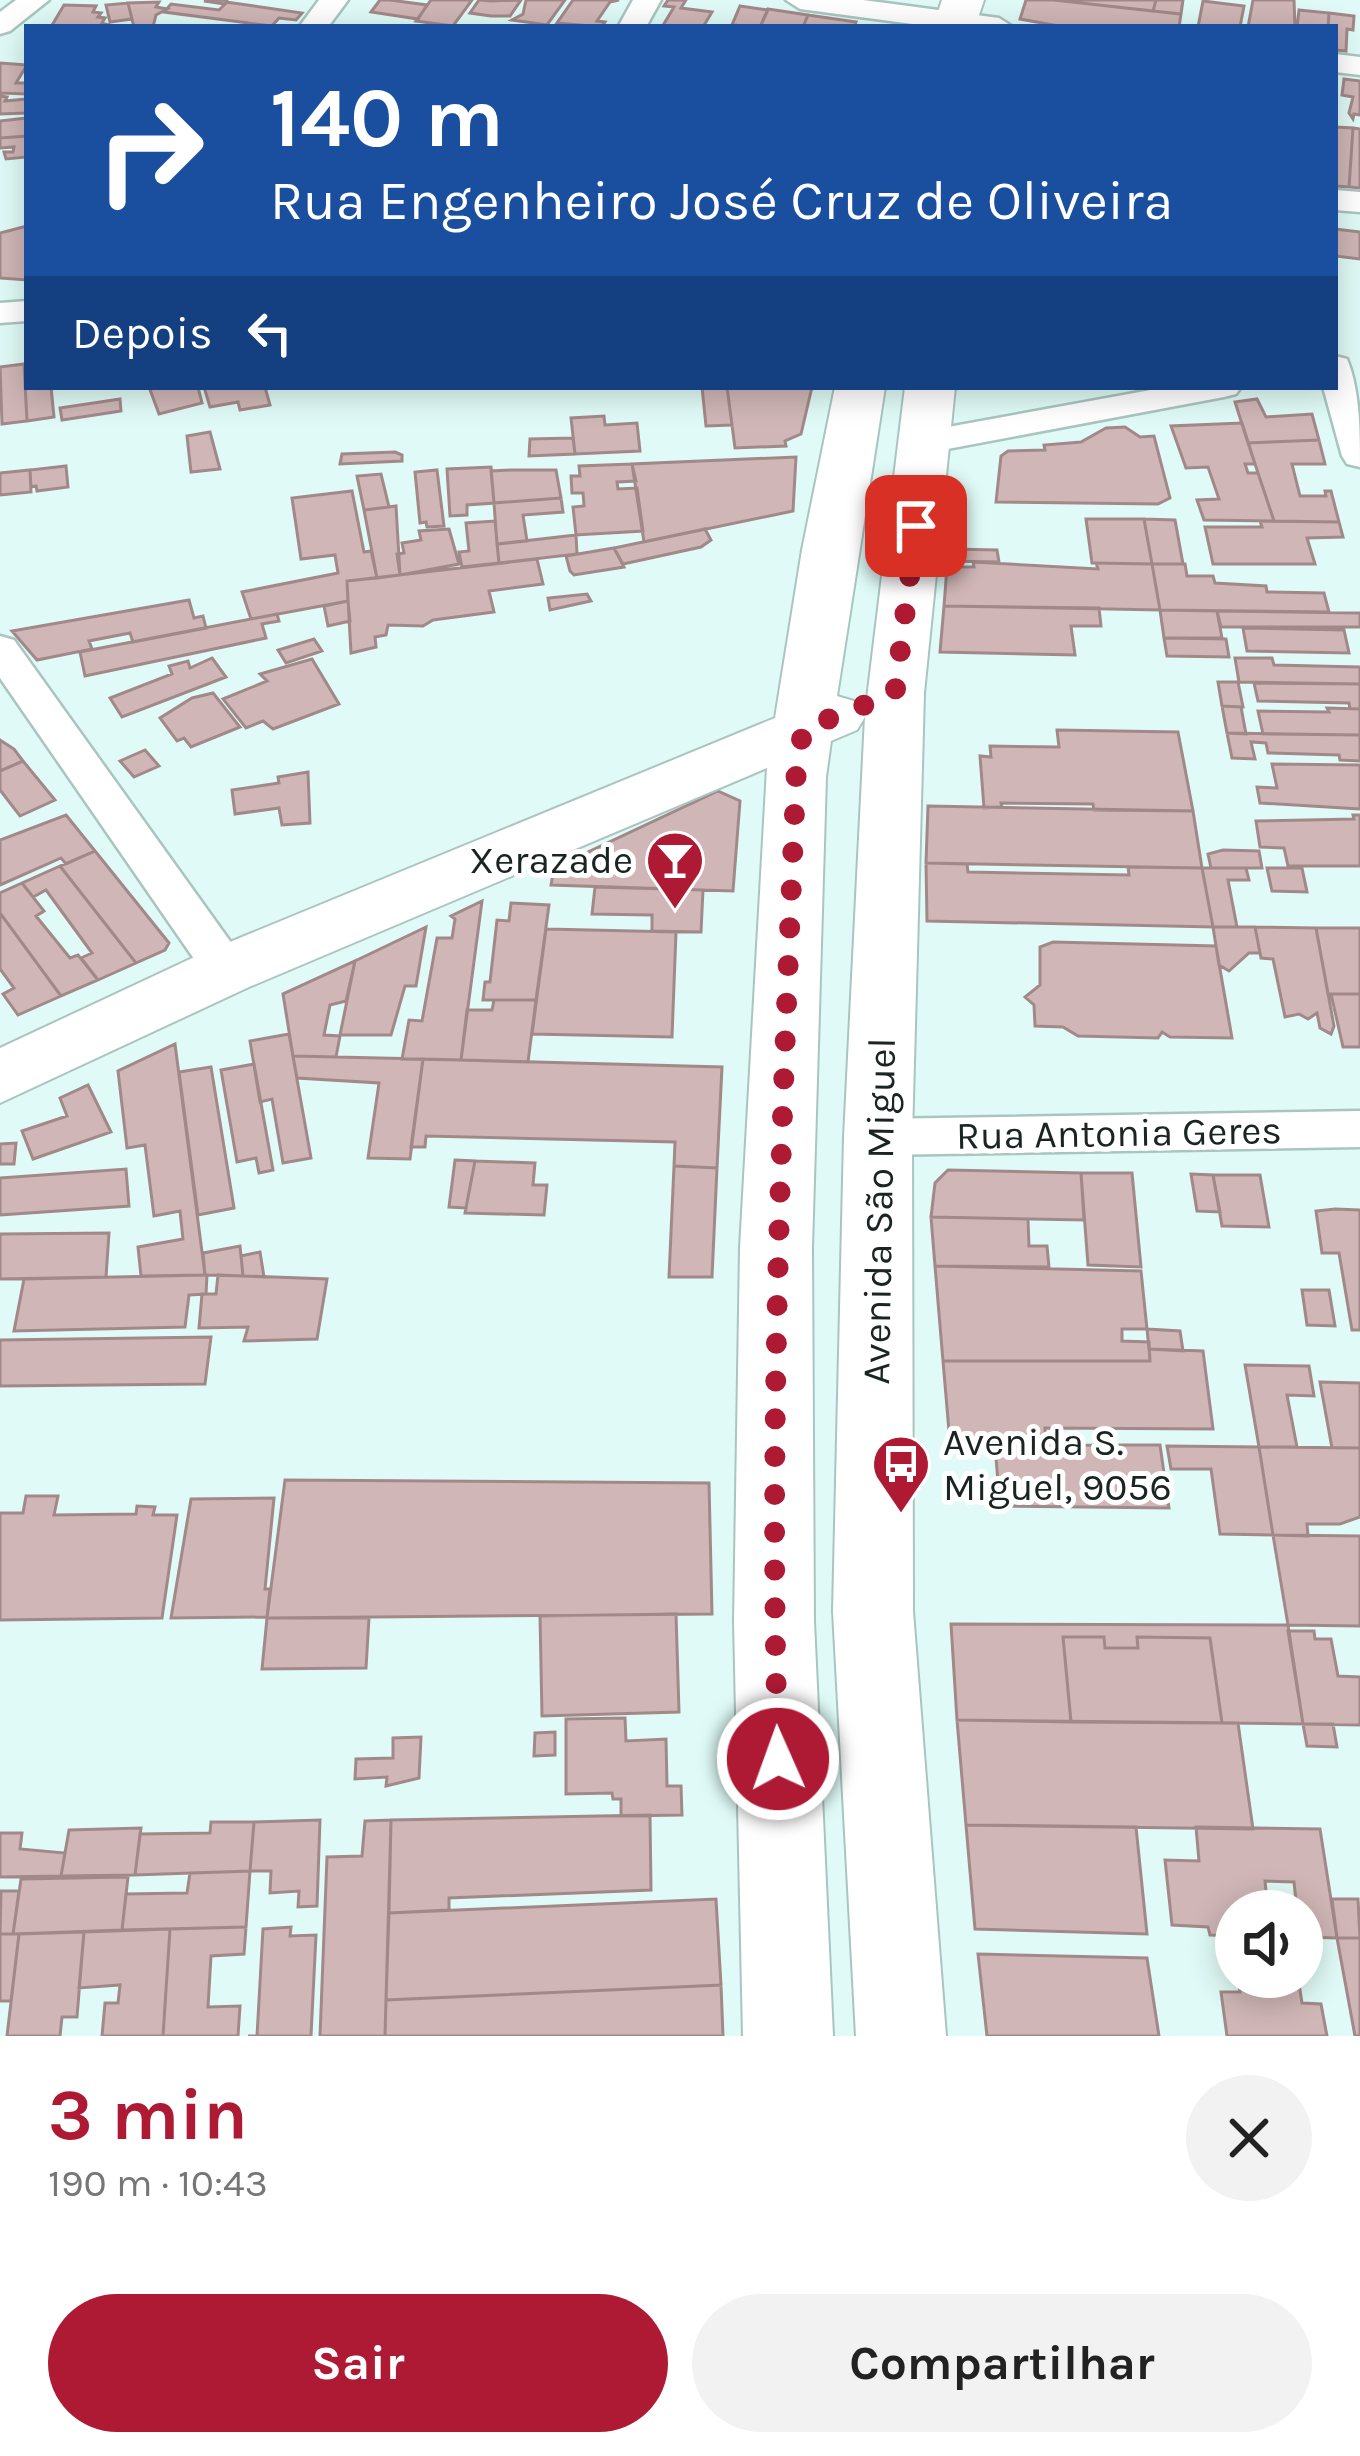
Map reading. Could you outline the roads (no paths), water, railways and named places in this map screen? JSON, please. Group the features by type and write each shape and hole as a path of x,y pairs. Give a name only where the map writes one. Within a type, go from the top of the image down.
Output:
{"main road":[{"path":"788,2036 774,1621 776,1249 796,777 860,390"},
{"name":"Avenida São Miguel","path":"901,2036 873,1611 878,1137 895,693 930,390"},
{"path":"0,1077 226,970 895,693"}],"street":[{"path":"0,26 35,0"},
{"path":"315,24 334,0"},
{"path":"800,0 958,16 989,24"},
{"path":"1338,377 1360,455"},
{"path":"926,442 1208,390"},
{"path":"0,650 226,970"},
{"name":"Rua Antonia Geres","path":"878,1137 1360,1129"}],"place":[{"name":"Xerazade","path":"675,911"},
{"name":"Avenida S. Miguel, 9056","path":"901,1515"}]}
